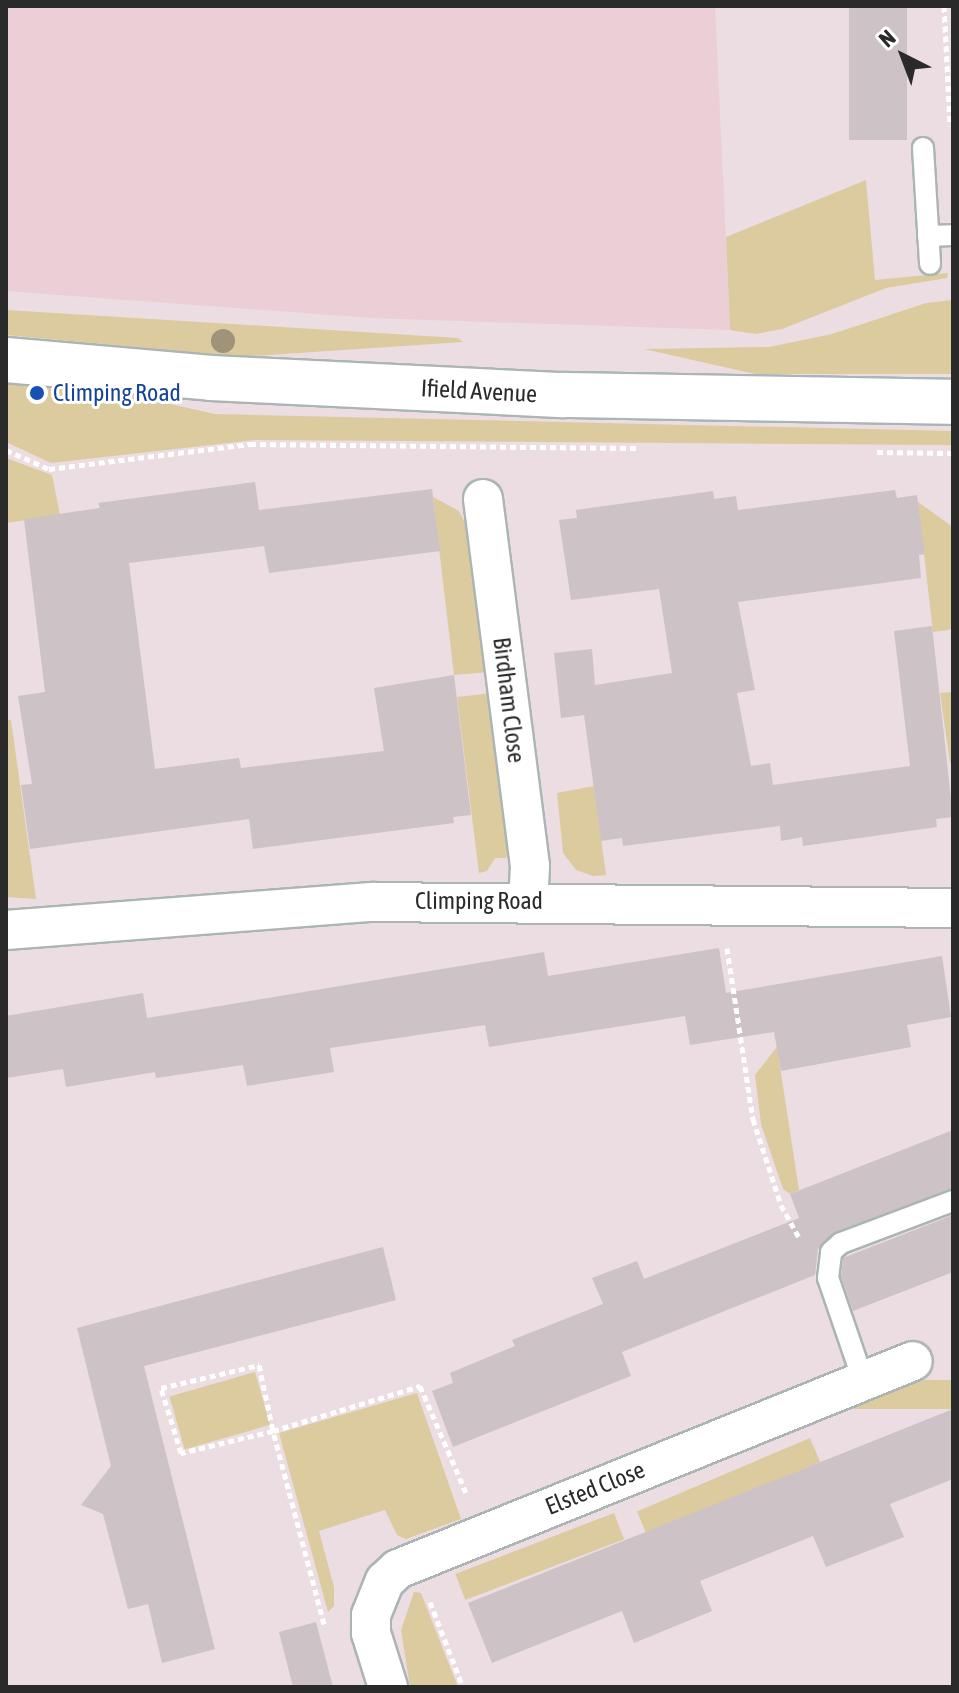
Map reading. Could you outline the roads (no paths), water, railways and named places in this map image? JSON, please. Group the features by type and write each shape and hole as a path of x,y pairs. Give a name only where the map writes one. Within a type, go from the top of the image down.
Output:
{"street":[{"name":"Ifield Avenue","path":"6,360 211,378 564,395 953,402"},
{"name":"Birdham Close","path":"483,499 530,866 528,901"},
{"name":"Climping Road","path":"6,930 270,907 528,901 953,908"},
{"name":"Elsted Close","path":"388,1687 371,1633 371,1615 385,1581 414,1562 913,1361"}],"lane":[{"path":"923,148 930,264"},
{"path":"928,236 953,235"},
{"path":"863,1380 826,1265 841,1243 953,1201"}],"place":[{"name":"Climping Road","path":"37,393"}]}
